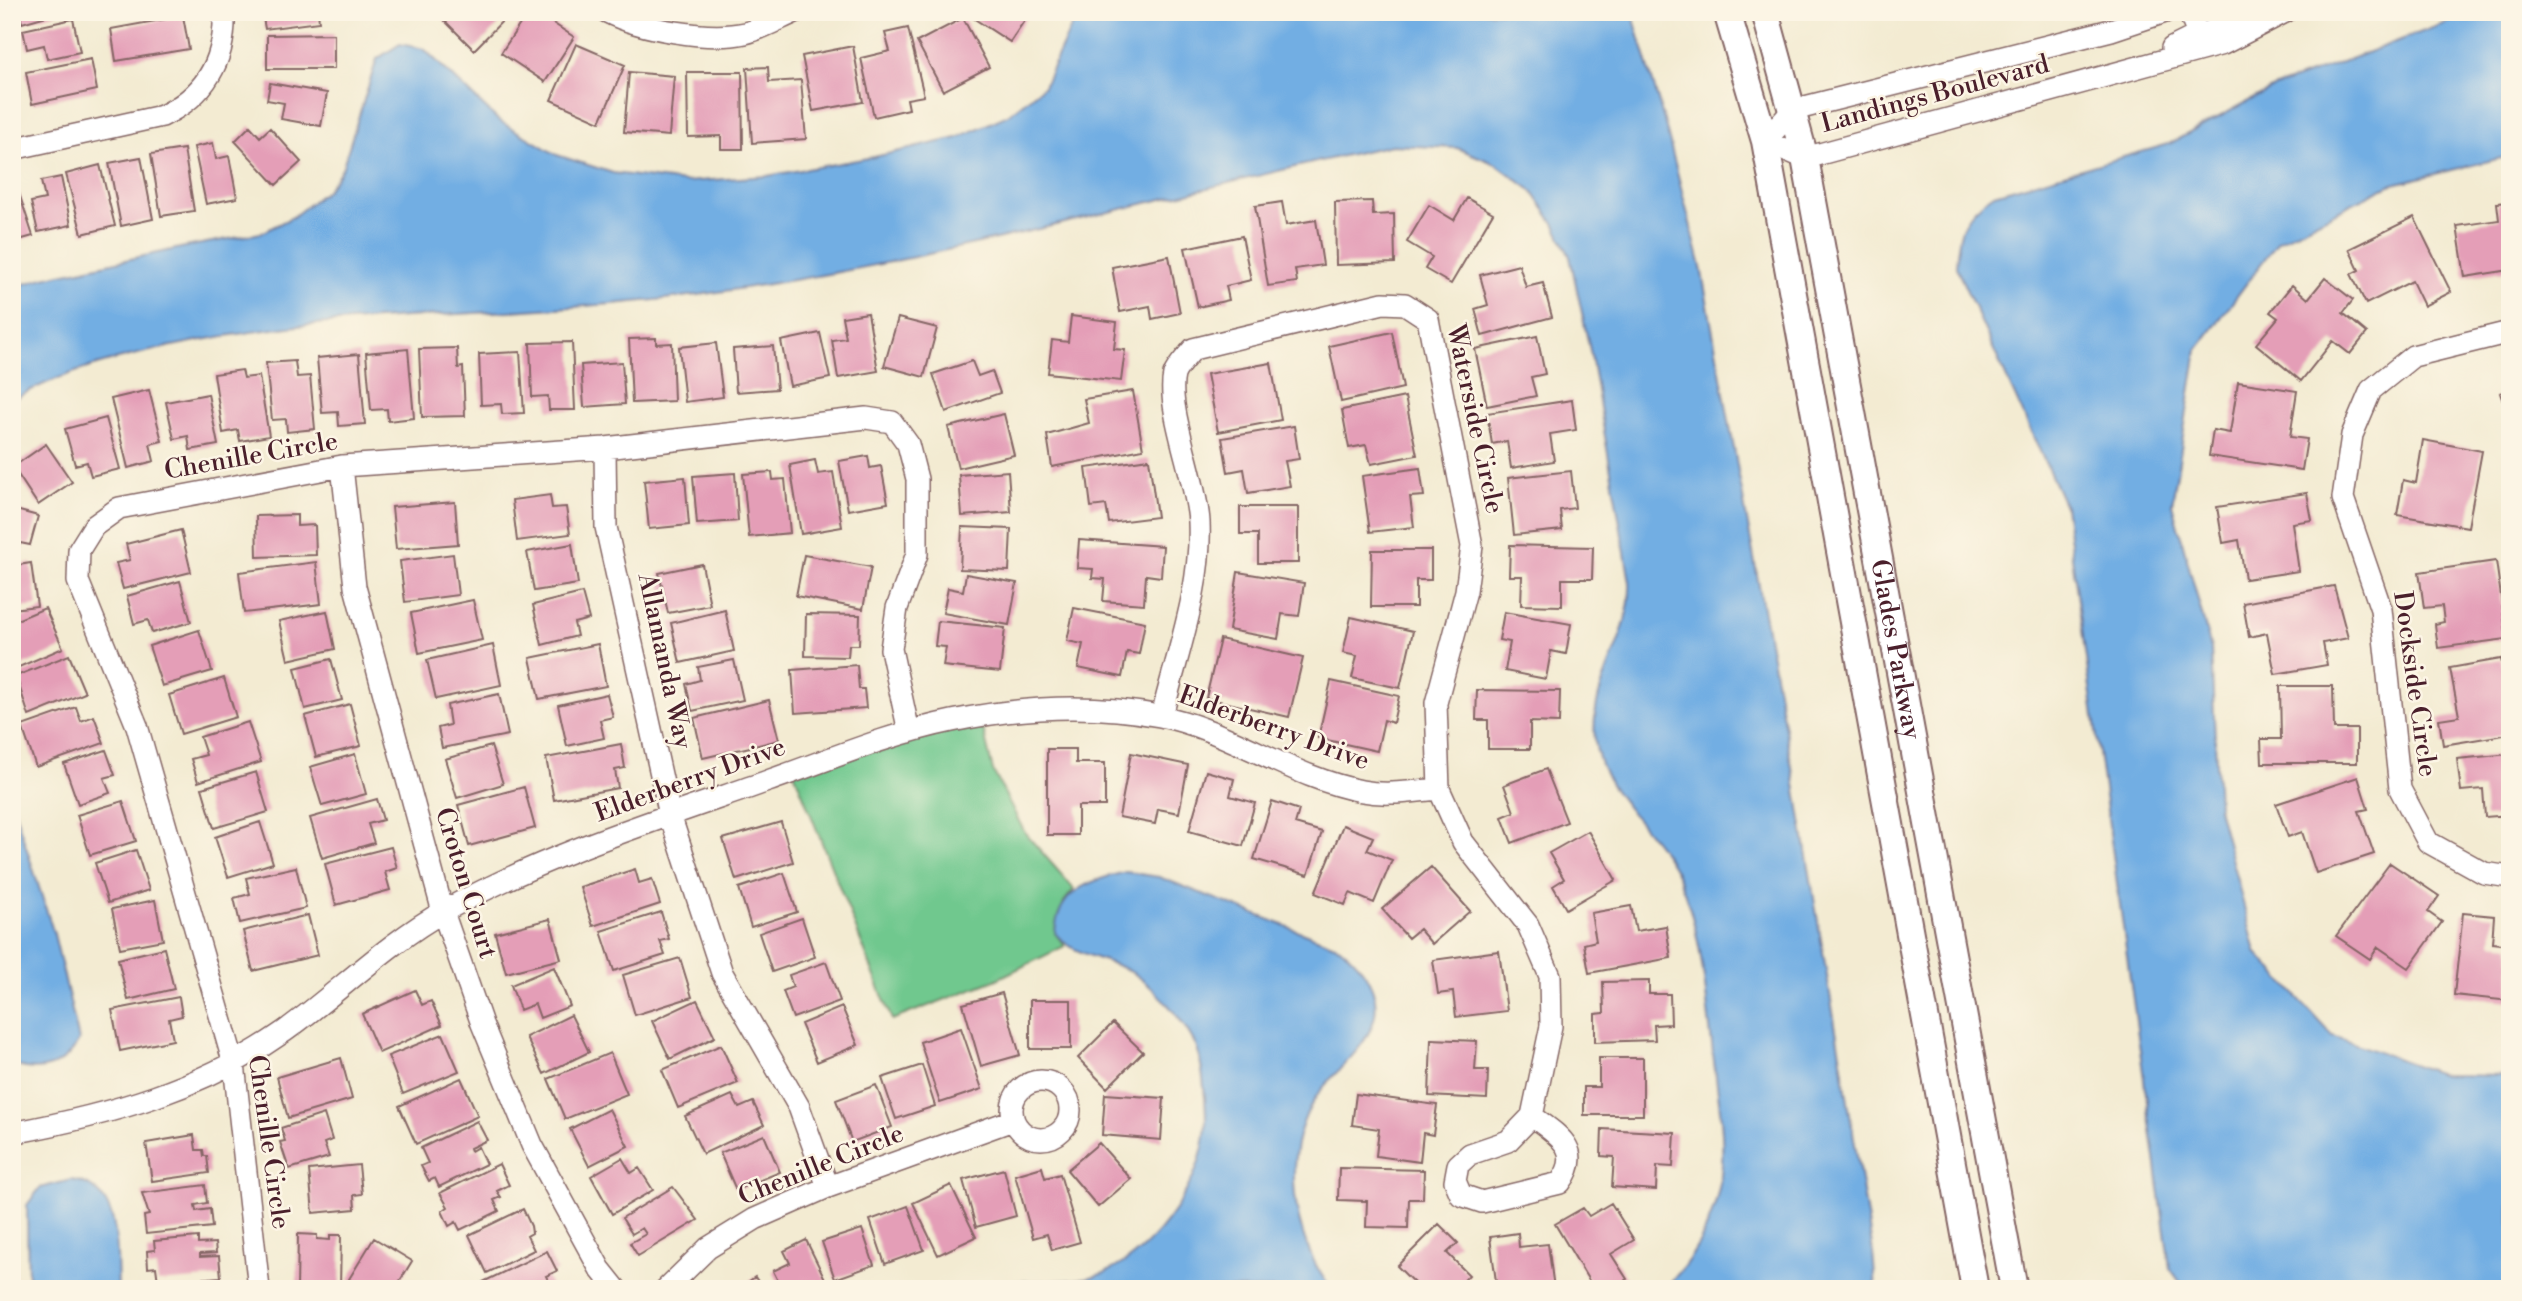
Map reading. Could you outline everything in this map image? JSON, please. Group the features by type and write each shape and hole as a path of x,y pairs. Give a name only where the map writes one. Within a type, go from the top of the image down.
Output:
{"main road":[{"name":"Glades Parkway","path":"1727,12 1765,141 1975,1289"},
{"name":"Glades Parkway","path":"1765,12 1805,158 2014,1289"}],"street":[{"path":"12,149 162,116 180,107 212,74 223,46 224,12"},
{"path":"607,12 623,20 689,33 745,33 795,12"},
{"name":"Landings Boulevard","path":"2165,12 2111,30 1793,110 1765,141 1805,158 2223,44 2282,12"},
{"path":"2189,12 2199,35"},
{"path":"2120,73 2199,35 2282,12"},
{"name":"Waterside Circle","path":"1162,716 1199,565 1199,520 1193,477 1171,395 1175,372 1193,349 1383,303 1405,304 1428,319 1472,546 1466,591 1436,702 1439,789 1464,842 1528,925 1550,976 1551,1026 1532,1116"},
{"name":"Dockside Circle","path":"2510,332 2413,356 2371,390 2352,435 2343,498 2381,609 2400,789 2428,842 2484,873 2510,877"},
{"name":"Chenille Circle","path":"259,1289 234,1064 137,726 78,580 79,550 94,526 119,509 342,466 605,449 866,418 892,422 908,444 917,479 917,554 897,608 891,649 909,732"},
{"name":"Allamanda Way","path":"605,449 606,527 670,815 722,973 799,1107 828,1187"},
{"name":"Croton Court","path":"342,466 355,587 443,912 481,1024 532,1145 600,1269 616,1289"},
{"name":"Elderberry Drive","path":"12,1133 132,1106 234,1064 285,1031 443,912 526,870 670,815 909,732 950,721 1041,709 1087,709 1162,716 1251,748 1337,785 1389,794 1439,789"},
{"path":"1532,1116 1568,1147 1571,1163 1560,1183 1482,1202 1461,1195 1455,1181 1458,1165 1470,1154 1508,1141 1532,1116"},
{"name":"Chenille Circle","path":"666,1289 708,1248 755,1219 828,1187 1013,1120"}],"green space":[{"path":"980,716 993,771 1025,833 1074,889 1064,902 1055,933 1065,946 995,980 892,1020 794,772"}],"water":[{"path":"1078,12 1632,12 1664,120 1701,267 1795,784 1873,1252 1876,1289 1664,1289 1692,1255 1706,1229 1719,1188 1721,1116 1702,961 1687,899 1670,861 1619,796 1599,760 1595,740 1598,698 1625,623 1630,582 1591,355 1570,257 1554,223 1531,190 1496,164 1457,148 1392,145 922,256 843,271 659,300 348,321 231,335 172,346 90,367 50,381 12,400 12,288 43,278 261,233 293,217 327,190 342,169 377,59 400,44 424,49 498,120 557,155 613,173 685,182 767,176 874,157 957,138 1008,115 1044,86"},
{"path":"2475,12 2510,12 2510,156 2389,185 2278,241 2197,350 2172,504 2211,648 2218,808 2256,952 2333,1036 2443,1075 2510,1076 2510,1289 2185,1289 2170,1268 2065,506 1956,267 1958,243 1969,216 1994,194 2169,144 2273,88"},
{"path":"12,803 54,934 79,1040 67,1057 59,1062 32,1069 12,1064"},
{"path":"1126,872 1159,877 1340,947 1365,973 1376,1007 1370,1030 1359,1048 1316,1097 1304,1119 1294,1169 1299,1220 1307,1245 1331,1289 974,1289 1004,1283 1080,1279 1115,1268 1134,1256 1168,1220 1182,1199 1201,1156 1206,1126 1204,1090 1199,1054 1187,1030 1169,1006 1138,976 1081,952 1055,933 1057,919 1069,897 1088,884"},
{"path":"71,1180 88,1185 100,1194 108,1207 116,1239 118,1289 28,1289 27,1205 40,1188"}],"building":[{"path":"19,12 57,12 57,13 22,23"},
{"path":"262,12 318,12 319,22 265,29"},
{"path":"436,12 511,12 474,50"},
{"path":"528,12 536,12 574,37 545,82 501,53"},
{"path":"964,12 1030,12 1010,42"},
{"path":"183,16 189,49 116,61 111,29"},
{"path":"963,18 989,67 943,91 917,42"},
{"path":"73,19 80,52 47,59 44,45 27,49 23,30"},
{"path":"908,28 924,96 907,99 909,109 874,117 861,58 890,51 885,33"},
{"path":"334,34 334,69 267,69 267,35"},
{"path":"576,44 625,65 600,122 551,100"},
{"path":"853,46 863,102 813,111 802,56"},
{"path":"91,59 97,90 32,104 26,72"},
{"path":"768,67 769,82 801,80 806,139 752,143 747,68"},
{"path":"629,72 674,76 669,136 624,132"},
{"path":"687,72 742,72 743,149 721,149 721,136 688,137"},
{"path":"270,83 327,93 321,126 281,119 284,103 267,100"},
{"path":"250,126 260,137 270,128 301,162 276,185 235,141"},
{"path":"213,143 216,159 229,156 237,198 206,204 194,147"},
{"path":"184,149 194,211 161,216 151,154"},
{"path":"141,157 153,219 121,226 109,163"},
{"path":"100,165 115,226 82,234 66,174"},
{"path":"61,177 71,225 38,232 31,202 45,199 41,181"},
{"path":"17,187 33,236 12,242 12,188"},
{"path":"1467,198 1493,213 1451,284 1425,269 1432,257 1407,242 1429,205 1454,220"},
{"path":"1372,201 1373,215 1394,214 1395,263 1336,265 1335,202"},
{"path":"1282,202 1286,225 1316,220 1323,265 1295,269 1297,282 1268,286 1255,206"},
{"path":"2510,202 2510,270 2465,277 2457,226 2499,220 2497,203"},
{"path":"2414,217 2451,292 2424,306 2412,281 2366,304 2351,274 2359,270 2349,249"},
{"path":"1242,236 1251,280 1226,286 1229,300 1198,307 1185,248"},
{"path":"1169,256 1180,313 1152,319 1150,306 1120,312 1112,267"},
{"path":"1519,265 1526,287 1543,283 1552,317 1482,336 1475,309 1488,305 1480,275"},
{"path":"2325,278 2353,300 2343,313 2367,333 2350,354 2333,341 2301,381 2256,344 2278,318 2270,312 2292,285 2308,299"},
{"path":"868,313 878,371 838,378 832,340 846,338 842,317"},
{"path":"1071,316 1117,322 1114,349 1125,350 1121,381 1048,373 1052,340 1068,342"},
{"path":"898,318 937,328 924,377 884,366"},
{"path":"1392,332 1403,388 1341,402 1329,346"},
{"path":"820,333 830,378 790,386 781,341"},
{"path":"1537,336 1545,374 1531,377 1536,396 1487,406 1475,349"},
{"path":"656,338 656,344 672,343 674,401 632,403 629,339"},
{"path":"572,342 575,410 549,410 548,396 532,397 530,343"},
{"path":"716,343 723,397 685,402 679,347"},
{"path":"773,346 777,389 736,392 733,349"},
{"path":"457,348 458,368 463,367 465,416 422,417 419,349"},
{"path":"408,349 414,418 388,421 387,409 371,410 366,353"},
{"path":"520,352 524,413 502,414 501,404 481,405 479,354"},
{"path":"359,354 365,424 339,426 338,412 322,413 317,358"},
{"path":"295,361 297,377 310,376 315,429 287,432 286,419 272,420 266,363"},
{"path":"972,361 978,376 992,371 1000,393 946,412 933,374"},
{"path":"622,362 625,404 584,407 581,365"},
{"path":"1271,363 1281,420 1218,432 1207,374"},
{"path":"242,370 244,378 259,376 269,436 240,441 238,430 223,433 214,374"},
{"path":"2238,382 2297,391 2290,437 2307,439 2302,470 2209,456 2213,430 2230,433"},
{"path":"2510,389 2510,418 2509,419 2500,393"},
{"path":"149,390 162,441 150,444 154,461 128,468 111,399"},
{"path":"1133,391 1143,449 1052,467 1047,435 1089,423 1084,399"},
{"path":"208,394 218,445 190,450 188,436 174,439 166,402"},
{"path":"1405,397 1417,455 1371,464 1366,445 1349,448 1342,410"},
{"path":"1572,400 1576,430 1550,434 1554,461 1511,468 1507,441 1492,444 1487,413"},
{"path":"1004,414 1014,455 958,468 948,427"},
{"path":"106,418 120,469 91,476 87,462 75,465 65,429"},
{"path":"1294,426 1299,459 1285,461 1290,486 1248,493 1244,469 1228,472 1222,438"},
{"path":"2423,440 2482,451 2468,527 2397,515 2403,480 2416,483"},
{"path":"46,444 72,482 38,505 13,467"},
{"path":"868,456 870,468 881,466 888,503 848,510 839,461"},
{"path":"1149,459 1157,517 1109,523 1106,505 1091,507 1086,468"},
{"path":"815,460 818,474 833,472 842,527 801,534 790,465"},
{"path":"1420,468 1424,496 1410,497 1414,527 1370,532 1362,476"},
{"path":"1008,471 1011,512 962,516 959,475"},
{"path":"1571,471 1575,508 1560,510 1562,530 1514,535 1508,478"},
{"path":"772,472 773,480 785,479 790,533 749,537 743,474"},
{"path":"735,473 738,521 697,524 693,476"},
{"path":"685,477 689,525 649,529 644,481"},
{"path":"2307,493 2312,520 2292,523 2299,571 2245,579 2239,540 2223,543 2217,507"},
{"path":"550,495 552,508 566,507 570,534 517,541 512,500"},
{"path":"455,502 458,544 396,549 392,507"},
{"path":"1240,507 1298,507 1298,563 1258,563 1258,534 1240,534"},
{"path":"12,509 38,516 30,545 20,543 17,554 12,552"},
{"path":"297,515 297,526 315,525 316,555 257,557 256,516"},
{"path":"962,527 1011,529 1009,571 960,569"},
{"path":"181,530 191,572 123,589 116,563 130,560 126,544"},
{"path":"1079,540 1163,546 1161,577 1146,575 1144,604 1103,601 1105,579 1092,578 1093,569 1077,568"},
{"path":"572,544 578,584 534,591 527,552"},
{"path":"1510,545 1593,547 1592,579 1562,579 1562,606 1521,605 1522,576 1509,576"},
{"path":"1372,550 1431,550 1431,580 1416,580 1416,607 1371,607"},
{"path":"453,554 458,595 405,602 400,561"},
{"path":"804,555 871,567 863,609 796,596"},
{"path":"2496,561 2507,639 2438,648 2435,624 2444,622 2442,606 2424,608 2419,572"},
{"path":"316,562 321,604 244,613 239,572"},
{"path":"31,563 37,606 12,609 12,566"},
{"path":"702,564 710,605 668,613 659,573"},
{"path":"1238,572 1304,583 1299,616 1282,614 1278,639 1229,630"},
{"path":"966,574 1017,583 1009,625 943,613 948,588 963,591"},
{"path":"180,581 191,622 152,633 148,620 134,624 127,596"},
{"path":"2334,586 2348,638 2323,643 2327,665 2275,674 2267,633 2249,637 2243,603"},
{"path":"582,593 589,619 574,623 577,636 542,645 533,605"},
{"path":"473,600 482,640 419,653 411,613"},
{"path":"45,608 63,648 12,670 12,622"},
{"path":"1074,608 1145,622 1139,654 1127,652 1122,677 1078,668 1083,644 1067,641"},
{"path":"725,610 734,651 680,663 671,623"},
{"path":"327,611 335,649 288,660 279,621"},
{"path":"1504,612 1571,624 1566,654 1551,651 1546,679 1505,671 1510,642 1499,640"},
{"path":"806,614 860,615 859,645 849,645 848,657 805,656"},
{"path":"1351,617 1413,631 1400,688 1352,678 1357,656 1343,653"},
{"path":"938,621 1005,628 1000,672 943,666 946,647 935,646"},
{"path":"199,630 212,671 162,686 149,646"},
{"path":"1220,639 1303,658 1289,717 1206,698"},
{"path":"598,644 606,686 539,699 530,658"},
{"path":"493,645 501,685 436,699 427,660"},
{"path":"69,655 85,693 29,716 16,676"},
{"path":"331,659 342,700 305,709 295,668"},
{"path":"2501,659 2504,672 2510,671 2510,734 2443,745 2439,719 2459,716 2450,668"},
{"path":"734,660 743,700 692,711 686,684 700,680 698,667"},
{"path":"857,665 859,689 864,689 866,708 795,713 792,670"},
{"path":"224,678 236,717 181,734 169,695"},
{"path":"1331,681 1399,696 1393,723 1384,720 1377,751 1318,738"},
{"path":"2280,686 2333,686 2334,729 2357,729 2357,763 2262,763 2261,739 2281,739"},
{"path":"1477,690 1560,691 1559,723 1530,722 1530,749 1488,749 1488,720 1476,720"},
{"path":"499,694 508,735 442,748 438,728 450,725 447,705"},
{"path":"607,694 613,717 600,720 604,738 567,746 558,705"},
{"path":"769,700 779,740 703,758 694,718"},
{"path":"350,704 361,746 316,757 305,716"},
{"path":"76,707 81,721 94,716 104,743 36,767 22,726"},
{"path":"248,722 261,762 198,782 191,759 206,755 200,737"},
{"path":"621,744 625,768 615,770 618,788 554,800 546,758"},
{"path":"491,746 503,784 457,798 445,759"},
{"path":"1047,749 1076,749 1076,763 1105,763 1105,806 1078,806 1078,835 1047,835"},
{"path":"106,750 115,775 104,778 110,793 78,804 64,764"},
{"path":"1131,753 1188,765 1179,813 1158,809 1155,824 1119,817"},
{"path":"355,754 366,794 322,806 310,767"},
{"path":"2510,754 2510,815 2485,817 2483,789 2461,791 2457,759"},
{"path":"1546,769 1567,822 1512,843 1502,817 1514,812 1504,785"},
{"path":"1206,771 1234,779 1230,796 1255,803 1243,846 1189,831"},
{"path":"256,772 268,812 214,828 202,788"},
{"path":"2358,777 2368,809 2359,811 2374,854 2316,873 2302,832 2288,837 2276,804"},
{"path":"524,787 535,828 469,846 458,805"},
{"path":"377,799 383,820 368,824 374,843 322,858 310,818"},
{"path":"123,801 136,841 90,855 77,815"},
{"path":"1272,801 1299,810 1295,824 1322,832 1308,875 1254,859"},
{"path":"260,822 273,863 228,877 215,837"},
{"path":"781,822 793,862 736,880 723,839"},
{"path":"1343,825 1373,837 1367,850 1392,860 1374,903 1350,893 1345,905 1315,893"},
{"path":"1588,831 1616,880 1566,909 1553,886 1564,879 1549,853"},
{"path":"391,847 397,868 385,872 390,890 336,905 325,864"},
{"path":"136,850 149,890 108,903 95,863"},
{"path":"2390,863 2439,896 2428,912 2442,922 2409,968 2378,947 2370,959 2336,936"},
{"path":"296,867 306,908 240,923 234,898 250,894 246,878"},
{"path":"1431,867 1470,911 1432,944 1419,929 1408,938 1382,909"},
{"path":"635,869 639,883 652,879 660,904 593,926 580,887"},
{"path":"784,873 797,912 751,927 739,888"},
{"path":"155,900 163,940 120,948 112,909"},
{"path":"1631,906 1636,931 1666,926 1671,958 1589,973 1584,944 1596,941 1591,913"},
{"path":"661,912 669,939 660,941 665,955 614,971 601,931"},
{"path":"2463,913 2494,916 2492,943 2510,945 2510,1001 2454,995"},
{"path":"308,915 318,955 253,971 243,931"},
{"path":"802,918 815,957 772,972 759,933"},
{"path":"550,919 561,959 506,973 495,933"},
{"path":"164,948 174,989 128,1000 118,959"},
{"path":"1499,951 1507,1011 1456,1017 1453,992 1438,994 1433,960"},
{"path":"680,958 692,997 635,1015 623,975"},
{"path":"826,962 840,1001 793,1018 783,991 793,987 789,975"},
{"path":"554,967 570,1006 540,1018 535,1004 520,1010 511,985"},
{"path":"1649,981 1649,994 1670,994 1671,1024 1654,1025 1655,1040 1595,1042 1595,1014 1604,1013 1603,982"},
{"path":"415,990 422,1005 431,1001 442,1025 379,1053 362,1014"},
{"path":"1002,993 1020,1055 981,1066 963,1004"},
{"path":"179,997 182,1016 169,1019 173,1040 120,1051 112,1010"},
{"path":"697,1000 715,1037 670,1059 652,1021"},
{"path":"1030,1000 1071,1000 1071,1049 1030,1049"},
{"path":"842,1007 858,1045 817,1062 801,1024"},
{"path":"571,1015 589,1052 544,1074 526,1037"},
{"path":"1113,1023 1143,1052 1107,1088 1078,1058"},
{"path":"961,1028 982,1089 940,1103 920,1042"},
{"path":"443,1034 459,1071 403,1094 388,1056"},
{"path":"1431,1039 1477,1041 1475,1070 1488,1070 1487,1099 1429,1096"},
{"path":"721,1045 738,1083 678,1108 662,1070"},
{"path":"610,1053 627,1094 565,1119 548,1079"},
{"path":"341,1058 352,1099 288,1118 277,1077"},
{"path":"1599,1058 1643,1058 1643,1115 1584,1115 1584,1087 1599,1087"},
{"path":"922,1065 935,1106 896,1119 882,1078"},
{"path":"461,1078 478,1116 416,1144 399,1106"},
{"path":"876,1085 892,1127 852,1142 836,1100"},
{"path":"1105,1094 1164,1098 1161,1140 1102,1135"},
{"path":"1356,1094 1437,1105 1433,1135 1423,1133 1420,1162 1376,1156 1379,1129 1352,1125"},
{"path":"732,1095 739,1108 753,1102 764,1125 703,1154 685,1116"},
{"path":"609,1109 628,1146 589,1166 570,1129"},
{"path":"324,1114 332,1140 324,1143 329,1157 289,1169 280,1142 285,1141 281,1128"},
{"path":"477,1121 487,1140 470,1148 471,1151 478,1147 486,1164 439,1187 435,1178 429,1181 421,1166 428,1163 421,1148"},
{"path":"1602,1129 1675,1133 1673,1167 1657,1166 1656,1190 1612,1187 1614,1157 1601,1156"},
{"path":"194,1135 196,1150 203,1150 204,1156 207,1156 209,1173 152,1181 146,1143"},
{"path":"764,1135 780,1172 736,1190 720,1153"},
{"path":"1099,1143 1131,1179 1098,1207 1067,1170"},
{"path":"622,1158 631,1173 639,1168 653,1190 612,1214 591,1176"},
{"path":"499,1164 509,1185 497,1191 501,1197 494,1200 499,1211 460,1230 456,1222 449,1226 442,1211 448,1207 440,1193"},
{"path":"359,1165 362,1194 354,1195 355,1209 313,1213 309,1170"},
{"path":"1042,1167 1045,1178 1060,1174 1080,1242 1052,1250 1047,1234 1033,1238 1015,1175"},
{"path":"1339,1168 1424,1170 1423,1199 1409,1199 1408,1228 1366,1227 1367,1201 1338,1200"},
{"path":"1004,1169 1016,1216 976,1227 963,1180"},
{"path":"205,1185 207,1203 195,1205 196,1211 210,1209 212,1227 146,1234 144,1216 149,1215 142,1193"},
{"path":"951,1185 976,1237 938,1255 913,1203"},
{"path":"673,1187 698,1220 638,1256 630,1243 646,1234 642,1228 632,1234 622,1218"},
{"path":"1611,1203 1634,1240 1611,1254 1627,1279 1611,1289 1594,1289 1555,1224 1583,1208 1589,1216"},
{"path":"908,1206 924,1250 885,1264 870,1220"},
{"path":"523,1209 531,1226 532,1233 527,1236 534,1250 487,1273 469,1235"},
{"path":"1439,1224 1458,1243 1447,1253 1469,1275 1456,1289 1420,1289 1397,1266"},
{"path":"862,1229 874,1265 835,1279 822,1242"},
{"path":"1518,1233 1519,1247 1548,1244 1554,1288 1497,1289 1490,1237"},
{"path":"298,1234 317,1235 317,1239 330,1240 330,1235 341,1235 340,1289 297,1289"},
{"path":"198,1237 198,1244 215,1243 216,1253 200,1254 200,1257 219,1256 221,1277 158,1282 156,1267 148,1268 147,1251 155,1250 154,1241"},
{"path":"374,1238 412,1261 395,1289 360,1289 349,1279"},
{"path":"806,1240 830,1289 782,1289 773,1271 790,1263 784,1251"},
{"path":"547,1251 557,1271 546,1276 551,1286 545,1289 486,1289 483,1282"},
{"path":"755,1277 763,1289 738,1289"}]}
